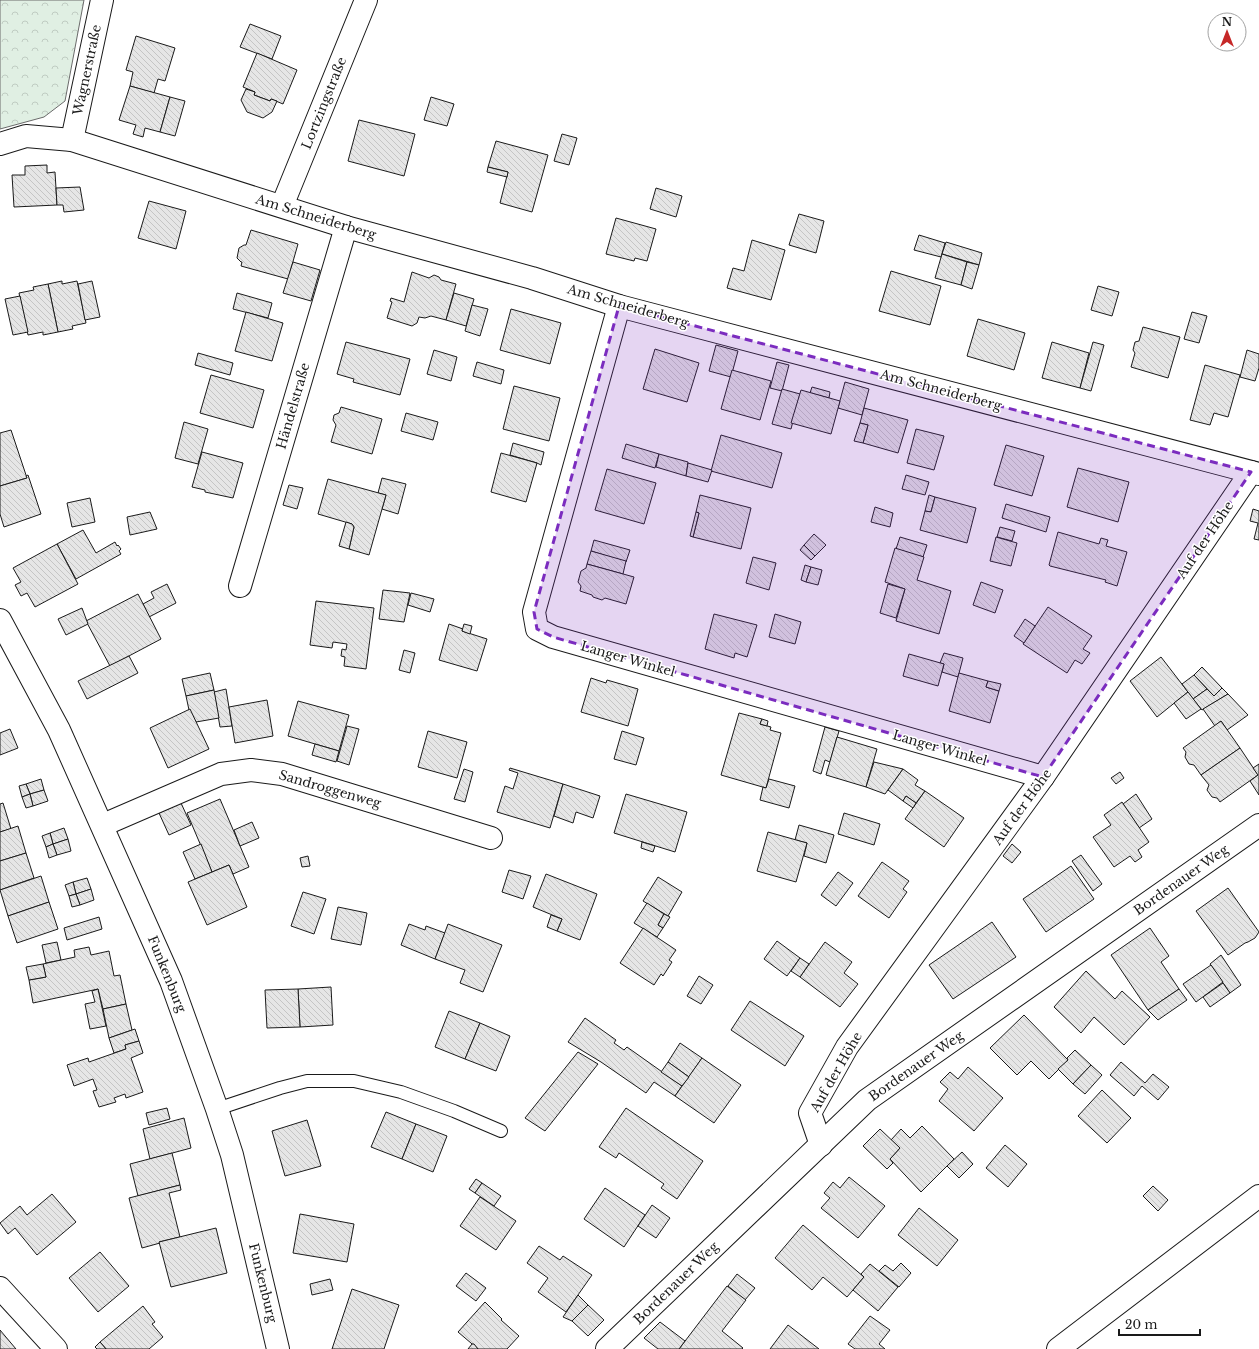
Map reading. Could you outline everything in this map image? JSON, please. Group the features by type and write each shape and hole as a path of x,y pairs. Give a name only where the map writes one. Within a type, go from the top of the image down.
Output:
{"street":[{"name":"Wagnerstraße","path":"72,140 102,0"},
{"name":"Lortzingstraße","path":"282,206 366,0"},
{"name":"Am Schneiderberg","path":"0,144 26,136 72,140 346,227 532,278 620,306 1255,473"},
{"name":"Händelstraße","path":"240,586 346,227"},
{"name":"Langer Winkel","path":"620,306 534,612 537,628 553,637 1043,777"},
{"name":"Auf der Höhe","path":"821,1144 810,1113 847,1048 1043,777 1255,473"},
{"name":"Funkenburg","path":"0,620 59,730 103,825 171,981 232,1155 278,1349"},
{"name":"Sandroggenweg","path":"103,825 221,774 251,770 282,774 491,838"},
{"name":"Bordenauer Weg","path":"607,1349 867,1100 1259,825"},
{"path":"1058,1349 1259,1196"},
{"path":"0,1288 56,1349"}],"lane":[{"path":"217,1109 280,1088 306,1082 354,1081 401,1092 454,1111 501,1131"}],"highlighted area":[{"path":"619,306 1251,472 1043,777 553,637 537,629 534,612"}],"green space":[{"path":"0,0 84,0 65,101 44,117 0,129"}],"building":[{"path":"250,24 281,36 272,59 240,47"},
{"path":"136,36 175,48 165,81 158,79 154,93 130,86 133,72 126,70"},
{"path":"257,53 297,70 283,104 271,99 270,101 254,95 255,92 243,87"},
{"path":"130,86 170,97 160,132 145,128 143,137 133,134 136,125 119,120"},
{"path":"246,89 255,92 254,95 270,101 271,99 277,101 272,112 263,118 247,112 241,100"},
{"path":"170,97 185,101 175,136 160,132"},
{"path":"431,97 454,104 447,126 424,120"},
{"path":"359,120 415,134 404,176 348,161"},
{"path":"562,134 577,138 569,165 554,161"},
{"path":"496,141 548,155 532,212 500,203 508,172 488,167"},
{"path":"47,165 47,173 55,172 57,205 14,207 12,175 25,175 25,166"},
{"path":"488,167 508,172 507,177 487,172"},
{"path":"80,187 84,210 64,212 63,205 57,205 56,188"},
{"path":"656,188 682,196 676,217 650,209"},
{"path":"149,201 186,211 176,249 138,238"},
{"path":"799,214 824,221 816,253 789,245"},
{"path":"616,218 656,229 647,261 635,258 634,261 606,254"},
{"path":"251,230 298,244 288,279 241,266 242,262 237,258 239,248 246,245"},
{"path":"919,235 945,243 941,257 914,250"},
{"path":"752,240 785,250 771,300 727,288 733,268 744,271"},
{"path":"946,242 982,253 979,265 942,254"},
{"path":"942,254 967,262 961,285 935,278"},
{"path":"293,262 320,270 311,301 283,293"},
{"path":"967,262 979,265 972,289 961,285"},
{"path":"891,271 941,286 930,325 879,311"},
{"path":"412,272 429,278 434,275 439,277 441,280 456,284 446,320 431,316 425,318 419,317 417,323 412,326 387,318 392,302 390,301 391,298 404,302"},
{"path":"62,281 62,284 77,281 86,323 72,326 73,329 58,332 48,284"},
{"path":"92,281 100,317 85,320 78,284"},
{"path":"48,284 58,332 43,335 43,332 28,335 19,293 34,290 33,287"},
{"path":"1098,286 1119,292 1112,316 1091,310"},
{"path":"237,293 272,303 268,318 233,309"},
{"path":"454,293 474,299 466,326 446,320"},
{"path":"20,296 28,332 13,335 5,299"},
{"path":"472,305 488,309 480,336 465,331"},
{"path":"511,309 561,323 550,364 500,350"},
{"path":"246,312 283,323 272,361 235,351"},
{"path":"1192,312 1207,316 1199,343 1184,339"},
{"path":"978,319 1025,333 1014,370 967,356"},
{"path":"1143,327 1180,337 1168,378 1131,367 1135,353 1133,350 1135,342 1139,341"},
{"path":"346,342 410,359 400,395 353,382 354,379 337,374"},
{"path":"1052,342 1089,353 1080,388 1042,378"},
{"path":"1093,342 1104,345 1091,391 1080,388"},
{"path":"716,345 738,351 731,377 709,371"},
{"path":"655,349 699,363 687,402 643,389"},
{"path":"434,350 457,357 451,381 427,374"},
{"path":"1247,350 1259,354 1259,368 1255,381 1240,377"},
{"path":"198,353 233,363 230,375 195,365"},
{"path":"477,362 504,370 501,384 473,376"},
{"path":"777,362 789,365 782,391 770,388"},
{"path":"1205,365 1240,375 1228,417 1214,413 1210,425 1190,420"},
{"path":"732,370 771,381 760,420 721,409"},
{"path":"211,375 264,390 253,428 200,413"},
{"path":"845,382 869,389 862,415 838,408"},
{"path":"514,386 560,398 549,441 503,429"},
{"path":"812,387 830,392 829,398 810,393"},
{"path":"782,389 800,394 791,429 772,424"},
{"path":"801,390 840,401 831,434 791,423"},
{"path":"341,407 382,419 372,454 331,442 336,425 333,420 334,415 339,413"},
{"path":"864,408 908,420 898,453 863,443 868,425 860,423"},
{"path":"406,413 438,422 433,440 401,431"},
{"path":"184,422 208,429 198,464 175,458"},
{"path":"860,423 868,425 863,443 854,441"},
{"path":"916,429 944,436 934,470 907,463"},
{"path":"11,430 27,478 0,486 0,433"},
{"path":"721,435 782,453 772,488 711,471"},
{"path":"513,443 544,452 541,465 510,455"},
{"path":"626,444 659,454 655,468 622,458"},
{"path":"1006,445 1044,456 1032,496 994,485"},
{"path":"202,452 243,463 233,498 205,492 205,490 192,487"},
{"path":"501,453 537,463 526,502 491,492"},
{"path":"659,454 688,462 686,476 656,467"},
{"path":"688,463 712,470 708,482 686,476"},
{"path":"1078,468 1129,482 1118,522 1067,507"},
{"path":"607,469 656,483 644,524 595,510"},
{"path":"28,475 41,514 4,527 0,514 0,486 27,478 26,476"},
{"path":"906,475 929,482 925,495 902,489"},
{"path":"382,478 406,484 398,514 382,509 386,495 378,493"},
{"path":"328,479 386,495 369,555 349,549 354,527 352,524 318,514"},
{"path":"289,485 303,488 297,509 283,505"},
{"path":"700,495 751,508 741,549 693,537 699,513 696,512"},
{"path":"929,495 935,497 931,512 925,511"},
{"path":"935,497 976,508 967,543 920,530 925,511 931,512"},
{"path":"90,498 95,522 72,527 67,503"},
{"path":"1006,504 1050,517 1046,532 1002,518"},
{"path":"875,507 893,513 890,527 871,522"},
{"path":"1253,509 1259,511 1259,540 1254,539 1258,523 1250,521"},
{"path":"150,512 157,529 130,535 127,517"},
{"path":"696,512 699,513 693,537 690,536"},
{"path":"346,522 352,524 354,527 349,549 339,546"},
{"path":"1000,527 1015,531 1012,541 997,537"},
{"path":"83,530 96,553 115,542 121,549 119,551 121,554 76,579 57,544"},
{"path":"1058,532 1099,544 1101,538 1108,540 1106,546 1127,552 1117,586 1105,582 1106,580 1050,566 1049,565"},
{"path":"814,534 826,545 815,556 804,545"},
{"path":"900,537 927,545 923,557 896,549"},
{"path":"996,537 1017,543 1011,566 990,561"},
{"path":"594,540 630,550 626,562 591,551"},
{"path":"57,544 78,584 35,607 27,593 21,596 15,585 21,582 13,568"},
{"path":"804,545 815,556 811,560 800,550"},
{"path":"895,548 924,557 917,580 951,591 939,634 896,621 905,589 885,582"},
{"path":"591,551 626,561 623,574 587,564"},
{"path":"753,557 776,563 769,590 746,583"},
{"path":"587,564 634,577 626,604 605,598 602,600 580,591 581,586 578,582 581,571 586,568"},
{"path":"805,565 811,567 806,582 801,580"},
{"path":"811,567 822,570 818,585 806,582"},
{"path":"981,582 1003,590 995,613 973,605"},
{"path":"167,584 176,603 149,617 143,604 154,598 151,592"},
{"path":"888,584 905,589 896,618 880,613"},
{"path":"383,590 410,593 404,622 379,619"},
{"path":"411,593 434,599 430,612 408,605"},
{"path":"138,594 161,639 110,666 86,621"},
{"path":"316,601 374,608 366,669 344,666 345,657 341,656 342,649 346,650 347,644 333,642 332,648 310,645"},
{"path":"1048,607 1092,636 1083,649 1090,653 1082,664 1075,660 1067,673 1023,644"},
{"path":"82,608 88,624 66,635 58,619"},
{"path":"714,614 757,625 747,657 735,653 734,658 705,649"},
{"path":"775,614 801,622 795,644 769,637"},
{"path":"1025,619 1035,626 1024,643 1014,636"},
{"path":"449,624 463,629 462,631 487,639 477,671 439,660"},
{"path":"464,624 472,626 470,634 462,631"},
{"path":"404,650 415,653 410,673 399,670"},
{"path":"944,653 963,658 958,677 942,672 944,664 940,663"},
{"path":"909,654 944,664 938,686 903,676"},
{"path":"129,656 138,673 87,699 78,681"},
{"path":"1161,657 1188,692 1157,717 1130,681"},
{"path":"1202,667 1222,688 1214,696 1194,675"},
{"path":"210,673 214,690 186,696 182,679"},
{"path":"959,673 988,681 986,687 999,691 990,723 949,711"},
{"path":"1194,675 1207,689 1193,699 1182,684"},
{"path":"591,678 606,683 607,680 638,689 628,726 581,712"},
{"path":"988,681 1001,684 999,691 986,687"},
{"path":"1222,688 1228,694 1202,710 1193,699 1207,689 1214,696"},
{"path":"226,689 232,726 220,727 214,692"},
{"path":"214,690 219,718 196,722 189,710 186,696"},
{"path":"1188,692 1201,709 1186,719 1174,703"},
{"path":"1228,694 1248,715 1227,730 1221,721 1215,726 1203,709"},
{"path":"267,700 273,736 235,743 229,707"},
{"path":"298,701 349,715 339,751 288,736"},
{"path":"190,709 209,749 168,768 150,728"},
{"path":"739,713 762,719 760,724 771,727 770,730 781,733 766,788 721,775"},
{"path":"762,719 768,721 767,726 760,724"},
{"path":"1221,721 1240,748 1201,775 1194,765 1189,764 1185,757 1186,752 1183,748"},
{"path":"347,726 359,729 349,765 337,761"},
{"path":"825,727 839,731 830,762 825,760 821,774 813,771"},
{"path":"10,729 18,748 0,755 0,733"},
{"path":"428,731 467,742 457,778 418,767"},
{"path":"622,731 644,738 636,765 614,759"},
{"path":"837,737 877,749 866,787 826,775"},
{"path":"315,744 339,751 336,762 312,755"},
{"path":"1240,748 1258,775 1220,802 1217,798 1212,797 1207,790 1209,785 1201,775"},
{"path":"874,762 903,769 885,794 866,787"},
{"path":"1259,764 1259,795 1250,781 1258,775 1253,768"},
{"path":"510,768 563,784 550,828 497,812 505,786 513,789 518,773 509,770"},
{"path":"464,769 473,772 465,802 454,799"},
{"path":"903,769 918,780 915,785 925,791 916,803 906,796 903,801 888,790"},
{"path":"1120,772 1124,778 1116,784 1111,778"},
{"path":"41,779 44,790 30,794 26,784"},
{"path":"769,779 795,786 789,808 760,800 763,787 766,788"},
{"path":"26,784 30,794 22,797 19,786"},
{"path":"563,784 600,796 593,818 576,812 573,823 554,816"},
{"path":"44,790 48,801 33,806 30,794"},
{"path":"925,791 964,818 944,847 905,819"},
{"path":"30,794 33,806 26,808 22,797"},
{"path":"626,794 687,812 675,852 614,833"},
{"path":"1136,794 1152,819 1139,828 1123,804"},
{"path":"906,796 916,803 913,808 903,801"},
{"path":"220,799 249,867 233,874 229,865 212,872 187,813"},
{"path":"1122,802 1149,842 1138,850 1142,857 1135,862 1130,856 1114,867 1093,837 1111,825 1104,815"},
{"path":"3,803 11,829 0,832 0,804"},
{"path":"181,803 191,825 169,835 159,813"},
{"path":"844,813 880,824 874,845 838,834"},
{"path":"252,822 259,838 240,846 234,830"},
{"path":"799,825 834,835 826,863 804,856 807,843 795,840"},
{"path":"18,826 26,853 0,861 0,832"},
{"path":"64,828 68,839 53,844 50,833"},
{"path":"768,832 807,843 796,882 757,871"},
{"path":"50,833 53,844 46,847 42,836"},
{"path":"68,839 71,851 57,855 53,844"},
{"path":"642,842 655,846 653,852 641,848"},
{"path":"53,844 57,855 49,858 46,847"},
{"path":"201,844 212,872 195,879 183,852"},
{"path":"1012,844 1021,852 1012,863 1003,856"},
{"path":"26,853 34,878 0,890 0,861"},
{"path":"1081,855 1102,884 1093,891 1072,861"},
{"path":"308,856 310,866 302,867 300,858"},
{"path":"882,862 909,881 903,889 907,892 889,918 858,896"},
{"path":"229,865 247,907 207,925 188,882"},
{"path":"1071,866 1094,899 1046,932 1023,899"},
{"path":"509,870 531,876 523,899 502,892"},
{"path":"838,872 853,883 836,906 821,895"},
{"path":"546,874 597,894 580,940 557,931 562,919 533,907"},
{"path":"41,876 49,902 8,916 0,890"},
{"path":"658,877 682,892 668,916 643,901"},
{"path":"87,878 91,889 76,894 73,882"},
{"path":"73,882 76,894 69,896 65,885"},
{"path":"1228,888 1259,932 1255,938 1228,955 1196,911"},
{"path":"91,889 94,900 80,905 76,894"},
{"path":"303,892 326,899 314,934 291,926"},
{"path":"76,894 80,905 72,907 69,896"},
{"path":"49,902 58,929 17,943 8,916"},
{"path":"647,903 664,914 658,925 663,928 657,937 634,923"},
{"path":"338,907 367,913 361,945 331,939"},
{"path":"664,914 670,917 663,928 658,925"},
{"path":"551,915 562,919 557,931 547,927"},
{"path":"99,917 102,929 67,940 64,928"},
{"path":"992,922 1016,957 953,999 929,965"},
{"path":"409,924 425,930 426,926 445,933 435,959 401,945"},
{"path":"448,924 502,945 483,992 460,983 465,970 435,959"},
{"path":"643,928 676,950 669,960 672,962 663,976 661,974 654,985 620,963"},
{"path":"1150,928 1169,956 1161,962 1179,989 1148,1010 1111,955"},
{"path":"777,941 800,958 787,976 764,959"},
{"path":"57,942 61,960 46,963 42,945"},
{"path":"825,942 852,962 844,973 858,984 840,1007 800,977"},
{"path":"89,947 91,955 109,951 114,976 120,975 126,1004 103,1009 98,989 33,1003 29,980 46,977 43,964 75,957 74,950"},
{"path":"1221,955 1241,985 1230,993 1210,964"},
{"path":"800,958 809,964 800,977 791,971"},
{"path":"43,964 46,977 29,980 26,967"},
{"path":"1211,965 1223,982 1196,1002 1183,984"},
{"path":"1086,971 1115,999 1122,991 1150,1017 1124,1045 1094,1017 1081,1033 1054,1007"},
{"path":"699,976 713,985 701,1004 687,996"},
{"path":"1223,983 1230,993 1210,1007 1203,997"},
{"path":"331,987 333,1025 300,1027 298,989"},
{"path":"98,989 106,1026 90,1029 85,1004 95,1002 92,991"},
{"path":"298,989 300,1027 267,1028 265,990"},
{"path":"1179,989 1187,1000 1158,1020 1148,1010"},
{"path":"750,1001 804,1036 785,1066 731,1030"},
{"path":"126,1004 132,1030 109,1038 103,1009"},
{"path":"449,1011 480,1023 465,1059 435,1047"},
{"path":"1024,1015 1068,1060 1049,1079 1031,1061 1017,1075 990,1048"},
{"path":"585,1018 616,1040 614,1043 624,1050 627,1047 682,1086 675,1096 654,1082 646,1093 601,1062 568,1042"},
{"path":"480,1023 510,1036 496,1071 465,1059"},
{"path":"135,1029 139,1041 125,1045 126,1049 114,1053 109,1038"},
{"path":"139,1041 143,1053 131,1058 143,1092 126,1098 125,1094 114,1098 116,1102 99,1107 93,1091 97,1090 93,1079 74,1086 67,1065 88,1058 89,1062 126,1049 125,1045"},
{"path":"680,1043 702,1058 689,1077 668,1062"},
{"path":"1075,1050 1091,1065 1073,1084 1058,1069 1068,1060 1067,1058"},
{"path":"578,1052 598,1064 545,1131 525,1118"},
{"path":"702,1058 741,1085 714,1123 675,1096"},
{"path":"668,1062 689,1077 682,1086 661,1072"},
{"path":"1121,1062 1145,1083 1153,1074 1169,1087 1158,1100 1142,1086 1134,1096 1110,1075"},
{"path":"1091,1065 1102,1075 1085,1094 1073,1084"},
{"path":"968,1067 1003,1098 974,1131 939,1101 948,1089 940,1082 950,1072 958,1079"},
{"path":"1102,1090 1131,1118 1107,1143 1078,1116"},
{"path":"167,1108 170,1119 149,1125 146,1113"},
{"path":"626,1108 703,1161 677,1199 661,1188 664,1184 619,1153 616,1158 599,1147"},
{"path":"386,1112 416,1124 402,1159 371,1147"},
{"path":"184,1118 191,1148 150,1159 143,1129"},
{"path":"307,1120 321,1166 285,1176 272,1131"},
{"path":"416,1124 447,1136 433,1172 402,1159"},
{"path":"922,1126 954,1159 921,1192 890,1159 900,1148 891,1140 901,1129 910,1138"},
{"path":"880,1129 900,1148 890,1159 893,1163 887,1169 863,1146"},
{"path":"1005,1145 1027,1164 1008,1187 986,1168"},
{"path":"962,1152 973,1164 959,1178 947,1166"},
{"path":"172,1153 180,1185 138,1196 130,1164"},
{"path":"849,1177 885,1206 858,1238 821,1208 830,1198 824,1193 833,1182 840,1188"},
{"path":"476,1179 482,1183 475,1193 469,1189"},
{"path":"482,1183 501,1196 494,1206 475,1193"},
{"path":"180,1185 181,1190 169,1193 180,1237 142,1248 129,1198"},
{"path":"1153,1186 1168,1200 1158,1211 1143,1196"},
{"path":"605,1188 645,1215 624,1247 584,1219"},
{"path":"52,1194 76,1222 37,1255 15,1228 8,1234 0,1223 20,1206 27,1215"},
{"path":"480,1197 516,1221 496,1250 460,1226"},
{"path":"652,1205 670,1218 656,1238 638,1226"},
{"path":"919,1208 958,1240 937,1266 898,1235"},
{"path":"300,1214 354,1224 347,1262 293,1253"},
{"path":"803,1225 864,1277 847,1297 823,1277 812,1290 775,1258"},
{"path":"216,1228 227,1273 171,1287 159,1242"},
{"path":"539,1246 560,1260 563,1256 592,1275 566,1312 538,1292 548,1278 527,1263"},
{"path":"100,1252 129,1286 98,1312 69,1278"},
{"path":"901,1263 911,1273 899,1287 879,1271 885,1265 893,1271"},
{"path":"870,1264 898,1287 878,1311 853,1290 864,1277 861,1274"},
{"path":"466,1273 486,1288 476,1301 456,1286"},
{"path":"737,1274 755,1288 745,1300 728,1286"},
{"path":"330,1279 333,1290 312,1295 310,1284"},
{"path":"727,1286 746,1300 722,1331 743,1348 679,1349"},
{"path":"352,1289 399,1305 384,1349 332,1349"},
{"path":"578,1295 588,1305 572,1321 563,1317"},
{"path":"485,1302 502,1319 501,1320 519,1336 507,1349 478,1349 458,1332"},
{"path":"588,1305 604,1320 588,1336 572,1321"},
{"path":"143,1306 155,1322 152,1324 163,1337 149,1349 106,1349 100,1342"},
{"path":"870,1316 890,1330 879,1344 885,1349 855,1349 848,1344"},
{"path":"660,1322 685,1341 679,1349 658,1349 644,1338"},
{"path":"788,1325 819,1349 770,1349"},
{"path":"0,1330 16,1349 0,1349"},
{"path":"100,1342 106,1349 97,1349 95,1347"},
{"path":"472,1344 474,1344 478,1349 468,1349"}]}
